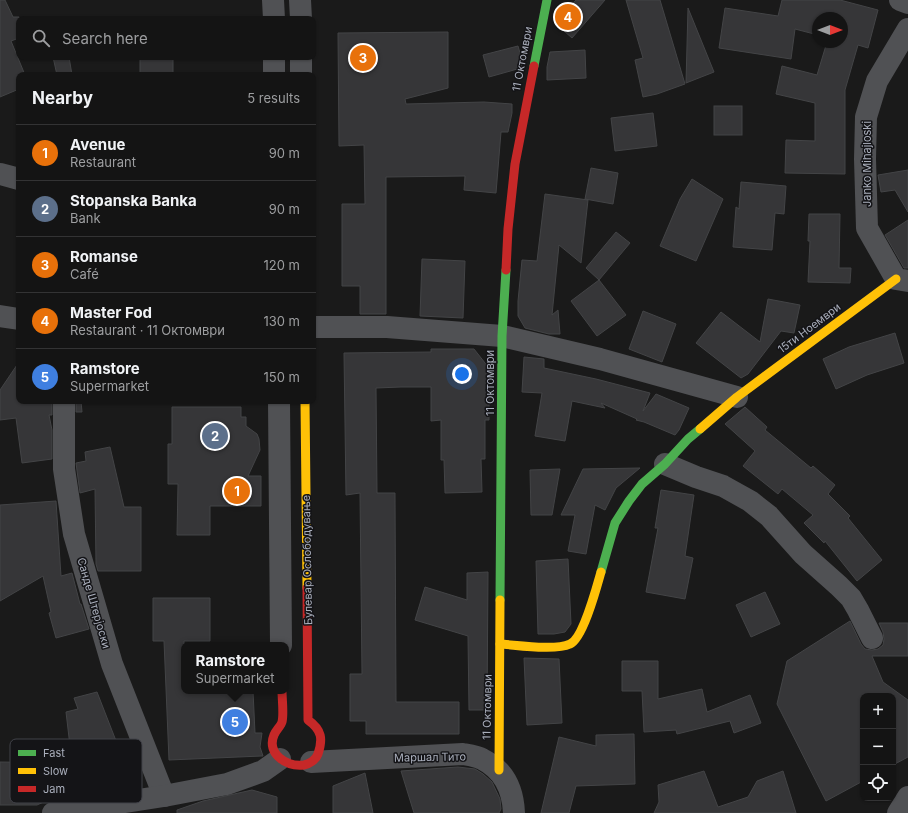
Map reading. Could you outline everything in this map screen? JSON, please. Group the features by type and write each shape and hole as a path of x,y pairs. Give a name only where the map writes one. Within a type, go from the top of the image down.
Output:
{"street":[{"path":"273,0 274,16"},
{"path":"300,0 301,16"},
{"name":"11 Октомври","path":"499,770 502,336 508,229 515,164 546,0"},
{"path":"900,0 908,3"},
{"name":"Janko Mihajloski","path":"902,280 868,228 865,159 866,117 877,81 908,29"},
{"path":"274,60 274,72"},
{"path":"301,60 301,72"},
{"path":"0,174 16,178"},
{"name":"15ти Ноември","path":"500,644 555,647 571,644 577,638 582,628 597,587 615,523 628,501 642,484 665,464 688,439 737,397 902,280"},
{"path":"0,316 16,319"},
{"path":"316,327 387,327 502,336 600,359 737,397"},
{"name":"Санде Штерјоски","path":"64,404 64,469 74,534 112,664 142,739"},
{"path":"279,404 281,642"},
{"name":"Булевар Ослободување","path":"305,404 308,720 315,725 320,732 322,740 321,748 317,756 311,762"},
{"path":"665,464 723,486 750,501 769,516 803,554 851,598 872,638"},
{"path":"282,694 282,722 276,728 273,736 275,753 287,764 304,766 311,762"},
{"name":"Санде Штерјоски","path":"142,740 164,796"},
{"name":"Маршал Тито","path":"311,762 463,754 481,758 499,770 508,784 514,800 514,813"},
{"path":"142,799 227,784 263,771 280,759"},
{"path":"898,813 908,797"},
{"path":"53,813 118,803"}],"building":[{"path":"0,0 5,0 13,17 16,17 16,39 11,41 16,53 16,60 19,60 24,72 16,72 16,90 0,97"},
{"path":"576,0 605,0 572,38 555,23"},
{"path":"626,0 660,0 685,84 657,94 643,97 635,60 643,58"},
{"path":"782,0 840,0 878,10 868,48 858,45 845,90 845,174 785,173 786,140 815,141 815,103 776,94 782,66 817,75 825,48 848,48 848,12 812,12 812,33 795,29 791,59 719,48 725,8 778,16"},
{"path":"688,8 714,72 686,83"},
{"path":"448,32 448,88 405,99 406,104 484,102 512,104 512,113 508,132 501,132 496,193 464,190 465,176 386,177 386,314 360,314 360,286 342,286 342,204 365,204 364,145 339,146 338,33"},
{"path":"518,46 520,53 524,53 521,68 489,77 483,55"},
{"path":"585,50 586,78 547,80 547,67 550,52"},
{"path":"54,60 70,60 72,72 56,72"},
{"path":"140,60 173,60 173,72 140,72"},
{"path":"714,106 742,106 742,135 714,135"},
{"path":"653,113 657,146 615,151 611,118"},
{"path":"591,168 618,173 613,204 585,199"},
{"path":"908,170 908,212 895,190 881,192 878,175"},
{"path":"692,179 723,199 696,261 660,246 680,199"},
{"path":"741,182 786,186 784,214 775,213 772,250 733,247 736,207 739,209"},
{"path":"545,194 588,200 581,263 559,245 552,315 558,310 560,334 549,334 525,328 518,316 522,260 537,261"},
{"path":"809,214 840,214 839,268 851,268 850,283 808,282 810,241 808,241"},
{"path":"908,220 908,268 904,268 885,235"},
{"path":"616,232 630,243 599,280 586,268"},
{"path":"422,259 465,261 463,318 420,316"},
{"path":"599,280 626,315 597,336 571,301"},
{"path":"768,299 800,305 794,333 781,331 748,374 741,378 696,343 721,312 760,342"},
{"path":"643,311 676,324 662,362 629,349"},
{"path":"895,333 904,363 867,375 836,389 823,359 849,347"},
{"path":"431,349 474,349 489,368 489,420 485,420 485,459 481,459 482,492 445,493 444,460 441,460 441,420 431,421 431,387 401,387 376,388 377,493 395,493 396,702 459,702 459,734 366,734 366,721 350,721 350,674 362,674 360,493 346,495 344,353 431,352"},
{"path":"524,357 544,359 544,368 596,379 650,393 643,411 656,394 689,408 679,430 675,435 636,420 637,419 601,403 605,408 572,401 565,441 535,436 542,393 522,392"},
{"path":"16,366 16,404 52,404 52,415 49,415 52,430 52,459 22,463 16,418 0,420 0,390"},
{"path":"76,404 81,404 82,412 76,412"},
{"path":"172,407 241,407 241,417 246,417 246,426 257,434 259,439 260,450 248,476 261,476 261,506 210,506 210,535 177,535 178,484 168,484 168,444 172,444"},
{"path":"745,407 767,427 765,430 811,468 813,466 835,485 828,494 850,516 848,518 882,560 857,581 825,541 824,543 804,523 813,515 782,489 778,494 743,466 755,451 725,424"},
{"path":"110,447 124,507 141,507 141,571 98,571 96,564 95,489 80,493 76,463 86,461 85,452"},
{"path":"640,468 616,488 605,510 595,505 586,554 568,551 575,515 561,515 583,469"},
{"path":"560,469 552,515 531,515 530,470"},
{"path":"661,490 694,495 685,556 693,558 685,599 646,592 658,528 655,528"},
{"path":"56,501 61,576 72,573 80,604 89,629 56,638 49,613 51,612 43,576 0,601 0,505"},
{"path":"568,559 571,624 565,632 538,634 536,561"},
{"path":"488,572 487,710 469,710 468,636 415,620 425,587 467,600 467,573"},
{"path":"765,592 780,624 751,637 736,605"},
{"path":"153,598 210,598 210,641 181,642 181,694 253,694 255,733 262,733 260,747 263,756 169,760 164,641 153,641"},
{"path":"850,621 861,644 865,649 872,650 878,649 883,645 883,632 879,623 908,623 908,656 872,656 883,682 908,700 908,757 896,763 896,693 860,693 860,783 826,801 777,704 787,661"},
{"path":"524,658 559,659 562,723 527,725"},
{"path":"622,661 658,661 658,699 702,689 707,712 750,695 761,723 734,733 730,721 677,734 676,730 644,732 642,691 622,691"},
{"path":"97,692 115,739 69,739 66,712 78,709 74,698"},
{"path":"634,734 635,784 576,786 569,813 541,813 559,737 596,746 596,735"},
{"path":"0,762 10,762 10,803 41,803 37,805 0,805"},
{"path":"458,767 475,769 492,782 500,799 501,809 499,813 414,813 401,771"},
{"path":"704,771 718,807 748,797 757,781 783,771 796,813 654,813 659,802 658,785"},
{"path":"365,773 373,813 333,813 333,786"},
{"path":"252,790 277,797 277,813 177,813 177,810 203,801"}],"traffic: fast":[{"path":"534,66 547,0"},
{"path":"500,600 502,336 506,270"},
{"path":"601,572 615,523 629,501 642,484 665,464 688,439 700,429"}],"traffic: slow":[{"path":"700,429 737,397 896,279"},
{"path":"305,404 307,588"},
{"path":"500,644 546,647 570,644 580,633 593,600 601,572"},
{"path":"499,770 500,600"}],"traffic: jam":[{"path":"506,270 508,229 515,164 534,66"},
{"path":"282,694 283,719 274,735 272,742 273,748 275,753 285,761 291,764 304,765 316,758 321,744 319,731 308,720 307,588"}],"place":[{"name":"Master Fod","path":"568,17"},
{"name":"Romanse","path":"363,58"},
{"name":"Stopanska Banka","path":"215,436"},
{"name":"Avenue","path":"237,491"},
{"name":"Ramstore","path":"235,722"}]}
